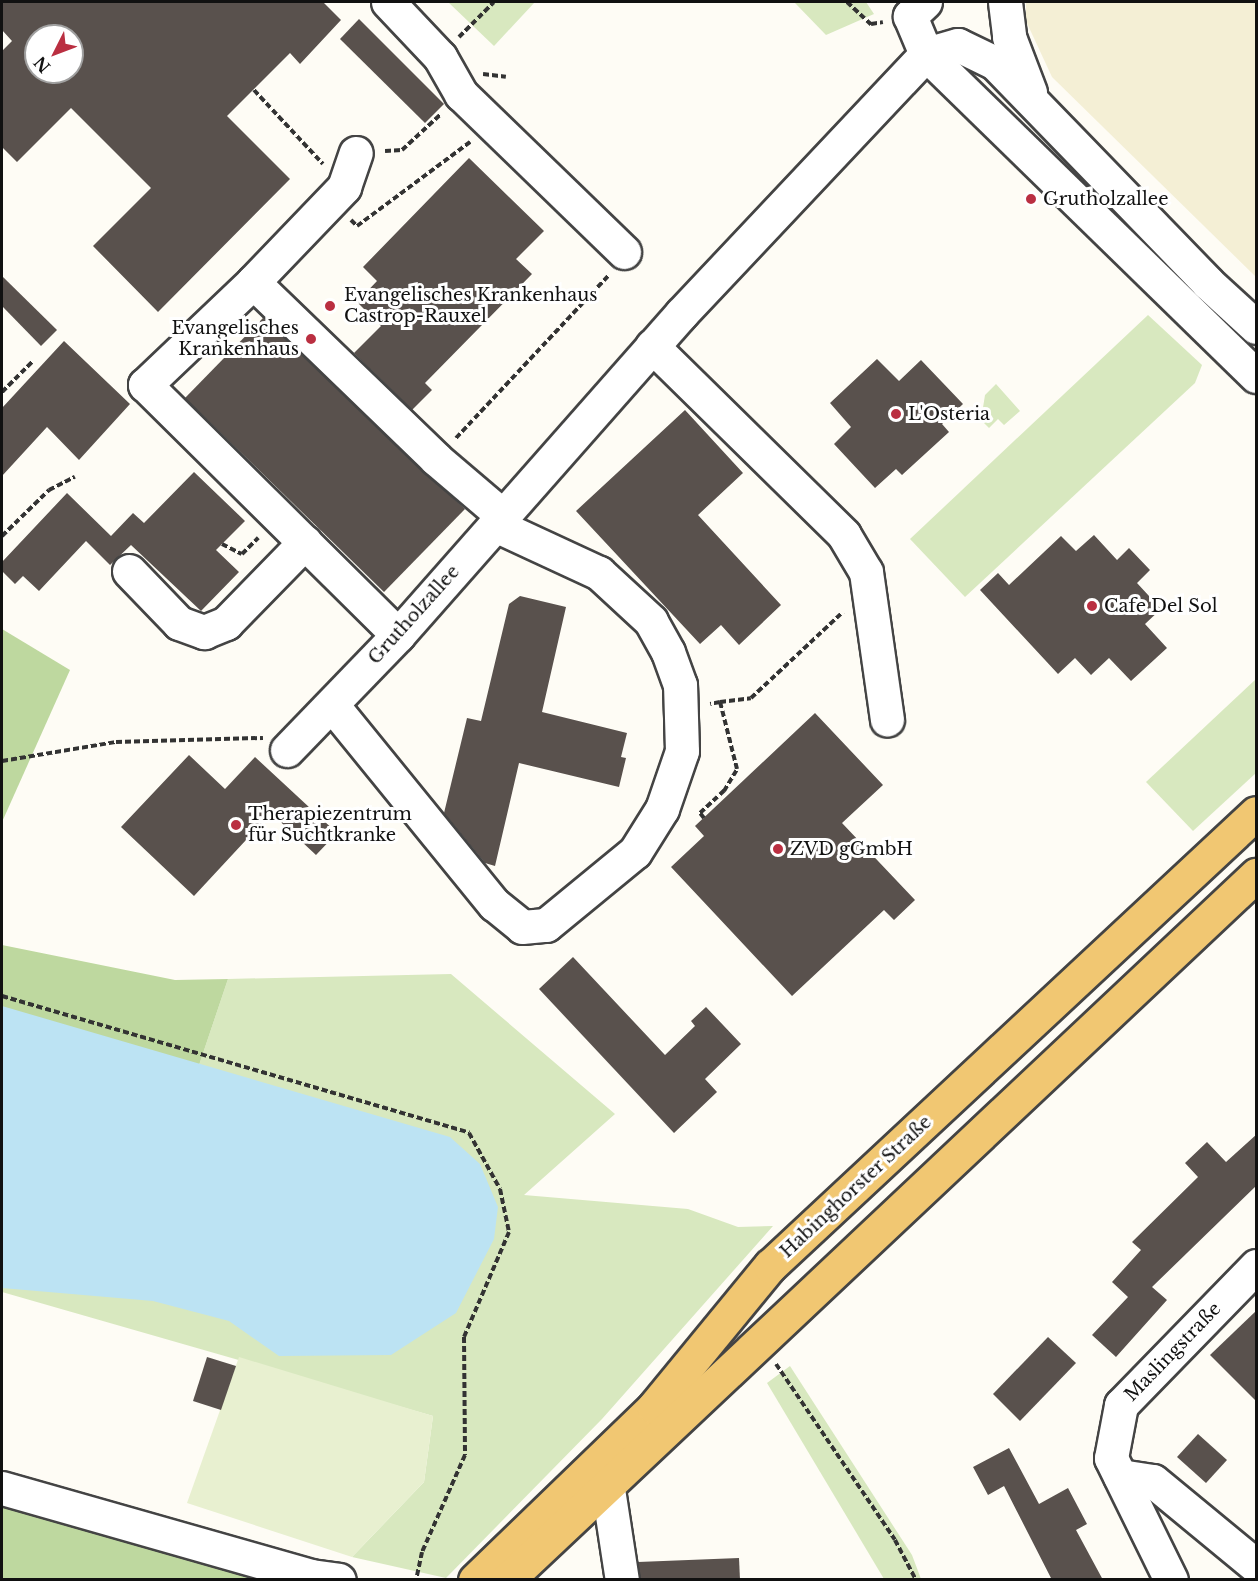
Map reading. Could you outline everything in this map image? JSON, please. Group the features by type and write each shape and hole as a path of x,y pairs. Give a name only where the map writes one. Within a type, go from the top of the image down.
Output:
{"main road":[{"name":"Habinghorster Straße","path":"475,1580 654,1407 770,1266 1257,813"},
{"path":"507,1580 608,1489 759,1338 1257,875"},
{"path":"608,1489 607,1472 639,1439 654,1407"}],"street":[{"path":"388,2 440,57 461,94 620,260"},
{"path":"1005,2 1009,37 1033,102"},
{"path":"918,9 926,54 1257,376"},
{"path":"926,54 958,45 974,50 995,63 1208,283 1257,327"},
{"name":"Grutholzallee","path":"286,750 398,635 652,346 926,54"},
{"path":"356,153 337,193 253,282 145,385 398,635"},
{"path":"253,282 499,520 599,573 651,621 680,686 683,710 682,751 675,779 662,809 635,852 546,925 522,927 486,896 332,705"},
{"path":"652,346 844,535 866,572 870,589 887,720"},
{"path":"129,571 179,623 204,632 226,622 305,542"},
{"name":"Maslingstraße","path":"1171,1580 1111,1458 1121,1406 1257,1266"},
{"path":"1119,1476 1153,1481 1257,1568 1250,1580"},
{"path":"2,1488 311,1576 339,1580"},
{"path":"608,1489 622,1580"}],"path":[{"path":"463,46 457,40 494,2"},
{"path":"846,2 871,24 918,9"},
{"path":"481,73 483,65"},
{"path":"254,90 337,193 357,226 479,135"},
{"path":"436,459 620,260"},
{"path":"2,392 33,361"},
{"path":"2,536 49,490 75,477"},
{"path":"222,544 242,554 280,516"},
{"path":"683,710 751,698 870,589"},
{"path":"704,818 700,813 724,791 737,770 720,702"},
{"path":"2,761 116,742 218,736 265,738 286,750"},
{"path":"2,996 469,1132 500,1189 509,1232 464,1336 465,1455 422,1552 416,1580"},
{"path":"759,1338 883,1521 916,1580"}],"shaded area":[{"path":"1026,2 1256,2 1256,277 1052,77 1026,21"}],"green space":[{"path":"448,2 535,2 494,46"},
{"path":"794,2 866,2 874,14 826,35"},
{"path":"1148,315 1202,365 1195,383 965,597 910,539"},
{"path":"996,384 1020,411 1004,425 998,419 989,428 981,420 985,395"},
{"path":"2,629 70,670 2,822"},
{"path":"1256,679 1256,773 1193,831 1146,782"},
{"path":"2,945 175,980 228,979 192,1086 2,1208"},
{"path":"451,974 615,1114 524,1195 688,1209 738,1227 773,1226 602,1419 446,1578 352,1557 424,1482 433,1416 2,1292 2,1208 192,1086 228,979"},
{"path":"239,1357 433,1416 424,1482 352,1557 187,1503"},
{"path":"790,1366 912,1555 921,1579 884,1579 767,1383"},
{"path":"2,1498 318,1579 2,1579"}],"water":[{"path":"2,1006 450,1137 480,1164 498,1207 494,1239 456,1313 391,1355 279,1356 229,1321 153,1301 2,1288"}],"building":[{"path":"2,2 323,2 341,20 300,64 290,53 227,116 290,179 158,312 93,246 151,188 71,108 17,162 2,147 2,51 12,41 2,30"},
{"path":"359,19 444,104 425,123 340,39"},
{"path":"469,158 544,231 516,259 532,274 425,383 432,390 412,410 354,353 381,326 357,302 377,281 363,267"},
{"path":"2,276 57,330 41,346 2,306"},
{"path":"263,318 465,509 384,592 185,398"},
{"path":"64,341 130,404 79,460 47,427 2,476 2,408"},
{"name":"L'Osteria","path":"877,359 899,381 921,360 963,404 942,424 949,432 902,475 896,469 875,488 834,444 851,427 830,403"},
{"path":"685,410 743,473 698,515 781,605 739,645 721,625 700,644 576,511"},
{"path":"194,472 245,521 216,550 239,572 201,611 131,545 110,565 86,541 39,591 23,576 15,584 2,571 2,562 67,493 111,536 133,513 144,523"},
{"name":"Cafe Del Sol","path":"1094,535 1117,560 1129,548 1150,570 1137,583 1161,609 1145,624 1167,648 1131,681 1109,658 1091,675 1075,658 1058,674 980,590 998,573 1009,585 1061,536 1076,551"},
{"path":"520,596 566,607 542,712 627,733 621,757 626,758 619,787 519,763 495,866 485,863 444,813 467,718 481,721 509,604"},
{"name":"ZVD gGmbH","path":"815,713 883,785 842,823 915,900 894,920 884,910 792,996 671,867 704,836 695,826"},
{"name":"Therapiezentrum für Suchtkranke","path":"189,755 225,789 255,757 337,833 316,855 271,813 194,896 121,827"},
{"path":"573,957 665,1055 695,1026 691,1021 706,1007 741,1044 705,1079 717,1092 674,1133 539,989"},
{"path":"1257,1134 1257,1185 1152,1287 1167,1300 1116,1357 1092,1335 1128,1297 1112,1282 1141,1250 1132,1242 1198,1177 1185,1163 1207,1142 1226,1162"},
{"path":"1257,1310 1257,1402 1210,1355"},
{"path":"1048,1337 1076,1363 1020,1421 993,1394"},
{"path":"207,1357 236,1366 221,1410 193,1401"},
{"path":"1198,1434 1227,1460 1206,1483 1177,1457"},
{"path":"1009,1448 1039,1504 1068,1488 1087,1524 1076,1530 1103,1580 1052,1580 1004,1486 988,1495 973,1467"},
{"path":"739,1558 740,1580 640,1580 638,1562"}],"place":[{"name":"Grutholzallee","path":"1031,199"},
{"name":"Evangelisches Krankenhaus Castrop-Rauxel","path":"330,306"},
{"name":"Evangelisches Krankenhaus","path":"311,339"},
{"name":"L'Osteria","path":"896,414"},
{"name":"Cafe Del Sol","path":"1092,606"},
{"name":"Therapiezentrum für Suchtkranke","path":"236,825"},
{"name":"ZVD gGmbH","path":"778,849"}]}
